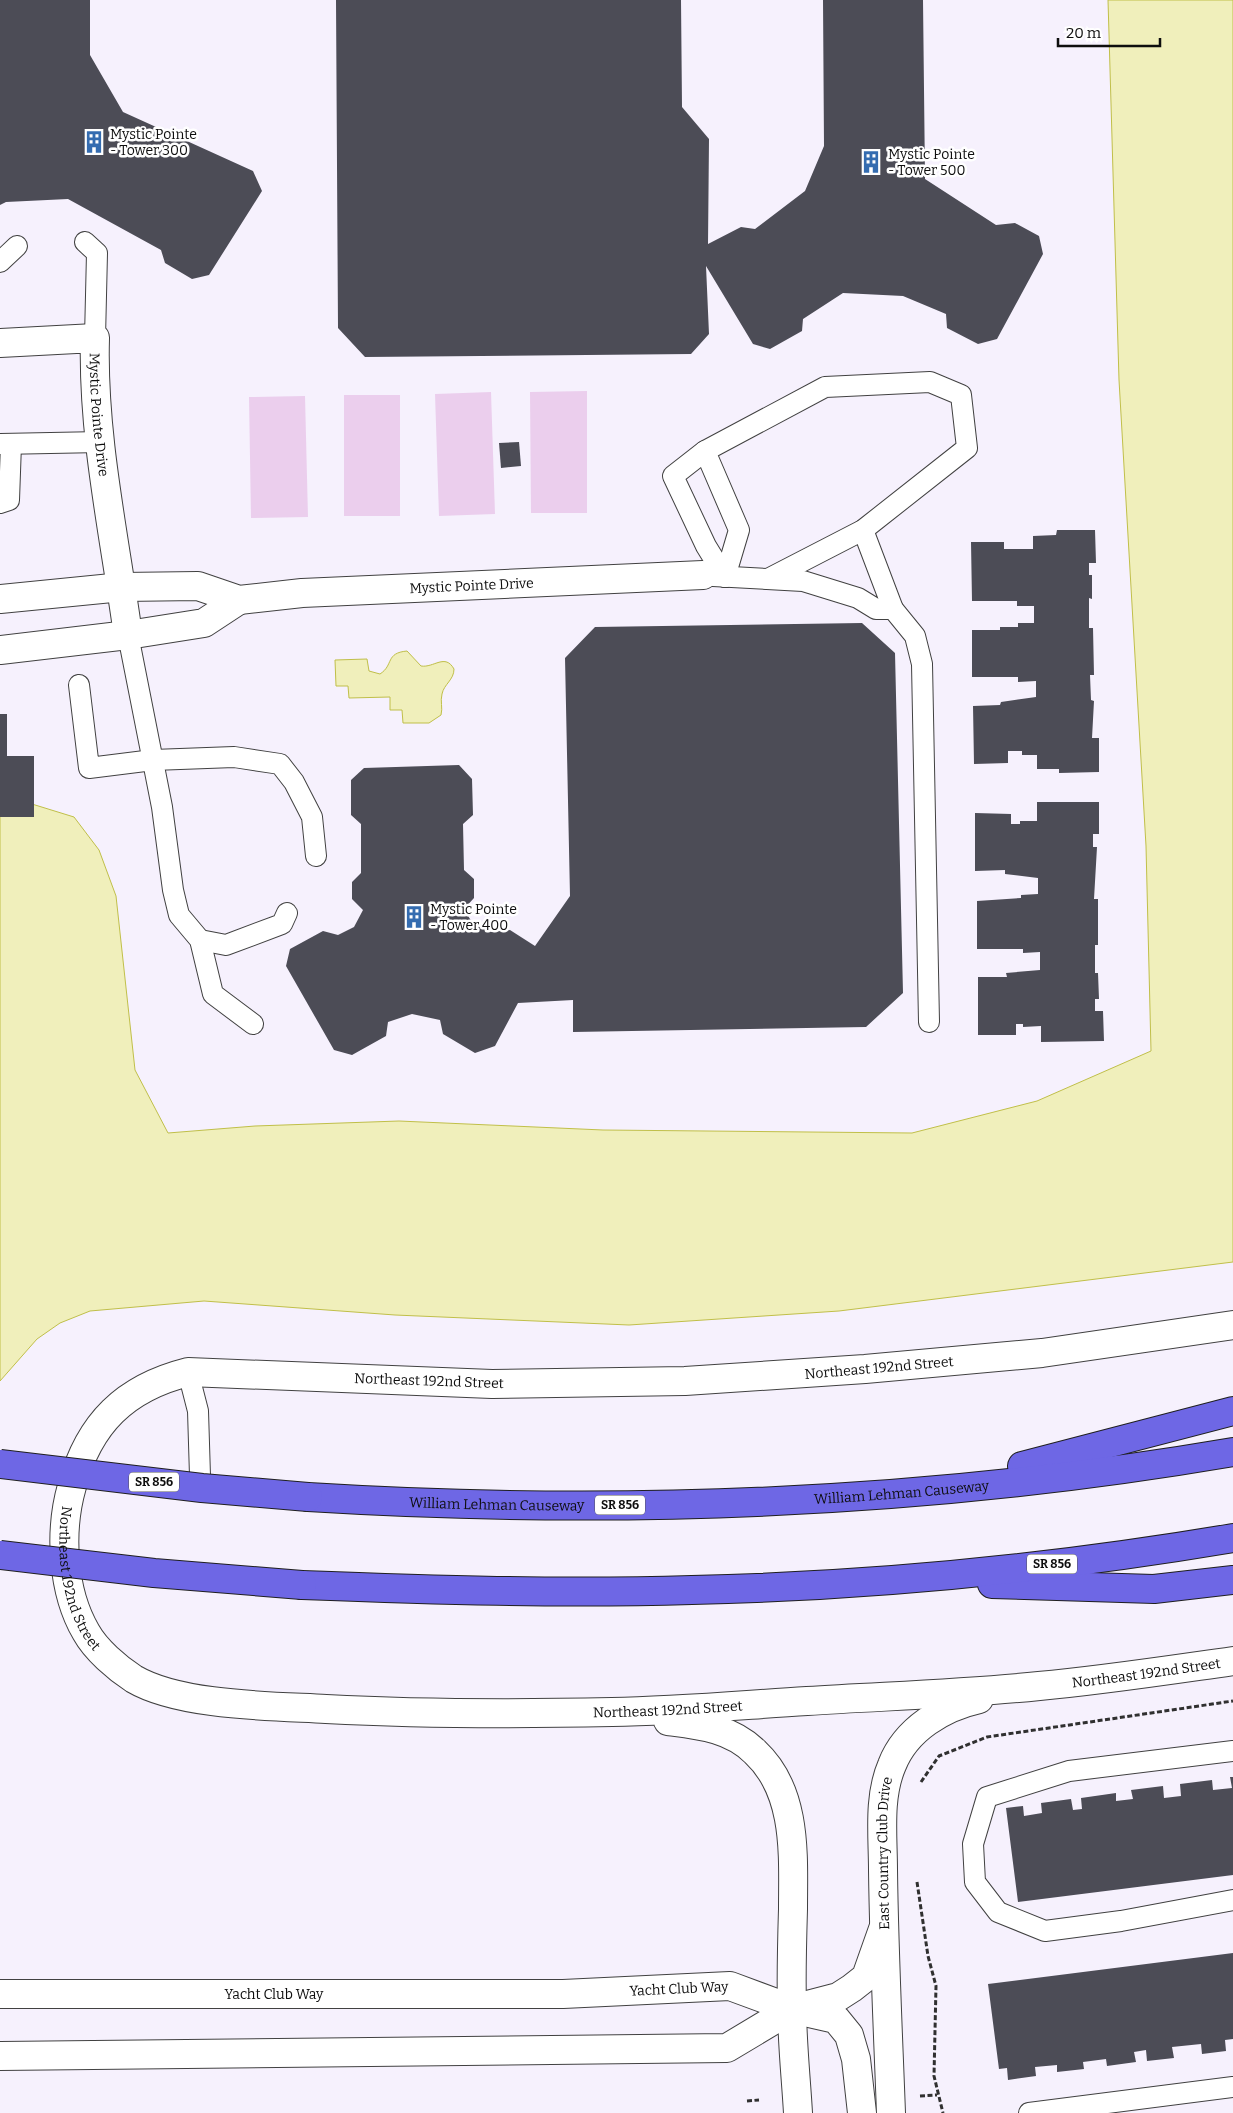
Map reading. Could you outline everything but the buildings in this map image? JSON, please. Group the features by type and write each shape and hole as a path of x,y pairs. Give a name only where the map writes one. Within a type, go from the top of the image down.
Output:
{"highway":[{"path":"933,1490 1233,1411"},
{"name":"William Lehman Causeway","path":"0,1464 202,1488 308,1497 434,1503 608,1505 764,1500 933,1490 1097,1471 1233,1452"},
{"name":"SR 856","path":"0,1555 154,1573 302,1585 449,1590 636,1591 871,1581 1054,1564 1233,1538"},
{"path":"871,1581 1154,1589 1233,1580"}],"street":[{"name":"Mystic Pointe Drive","path":"0,342 95,338 94,378 101,442 128,635"},
{"name":"Mystic Pointe Drive","path":"0,599 122,587 198,586 239,600 302,594 714,576"},
{"name":"Mystic Pointe Drive","path":"0,650 128,635 204,622 239,600"},
{"name":"Northeast 192nd Street","path":"1233,1325 1042,1352 826,1372 686,1381 492,1384 188,1372 150,1385 134,1394 106,1417 94,1432 85,1449 71,1487 65,1518 66,1565 73,1600 86,1633 121,1669 137,1680 174,1693 250,1704 408,1712 614,1712 1036,1687 1233,1661"},
{"name":"East Country Club Drive","path":"891,2113 883,1929 884,1796 892,1765 914,1731 941,1713 974,1700 1036,1687"},
{"path":"614,1712 723,1731 740,1740 755,1752 776,1781 789,1815 793,1850 792,2009 798,2113"},
{"path":"0,2056 727,2048 792,2009 838,1997 866,1977 883,1929"},
{"name":"Yacht Club Way","path":"0,1994 562,1994 730,1986 792,2009 836,2019 850,2035 856,2058 862,2113"}],"lane":[{"path":"85,242 97,253 95,338"},
{"path":"0,262 17,246"},
{"path":"714,576 706,546 673,476 705,451 825,387 930,382 961,395 967,448 864,530 768,580"},
{"path":"0,503 10,500 5,444 101,442"},
{"path":"705,451 739,530 714,576"},
{"path":"864,530 893,609 915,636 922,664 929,1022"},
{"path":"714,576 803,582 858,598 876,609 893,609"},
{"path":"128,635 153,760 179,915 200,940 213,994 253,1024"},
{"path":"79,685 89,768 153,760 234,757 280,764 294,782 312,817 316,856"},
{"path":"200,940 226,945 282,924 287,913"},
{"path":"188,1372 198,1411 200,1476"},
{"path":"1233,1750 1069,1771 987,1797 973,1844 975,1882 998,1912 1045,1931 1121,1921 1233,1900"},
{"path":"1029,2113 1159,2105 1233,2088"}],"path":[{"path":"747,2101 759,2100"}],"shaded area":[{"path":"1108,0 1233,0 1233,1262 839,1311 629,1325 395,1315 204,1301 90,1311 60,1323 37,1339 0,1381 0,800 19,800 74,817 99,850 116,896 135,1070 168,1133 255,1126 399,1121 603,1130 912,1133 1037,1101 1151,1051 1146,846 1119,380"},
{"path":"587,391 587,513 531,513 530,392"},
{"path":"491,392 495,514 439,516 435,394"},
{"path":"344,395 400,395 400,516 344,516"},
{"path":"305,396 308,517 251,518 249,397"},
{"path":"407,651 421,666 447,662 454,669 454,673 442,694 441,715 429,723 403,723 402,710 390,710 390,697 349,698 348,686 336,686 335,660 367,659 369,671 380,674 395,654"}],"place":[{"name":"Mystic Pointe - Tower 300","path":"94,142"},
{"name":"Mystic Pointe - Tower 500","path":"871,162"},
{"name":"Mystic Pointe - Tower 400","path":"414,917"}]}
